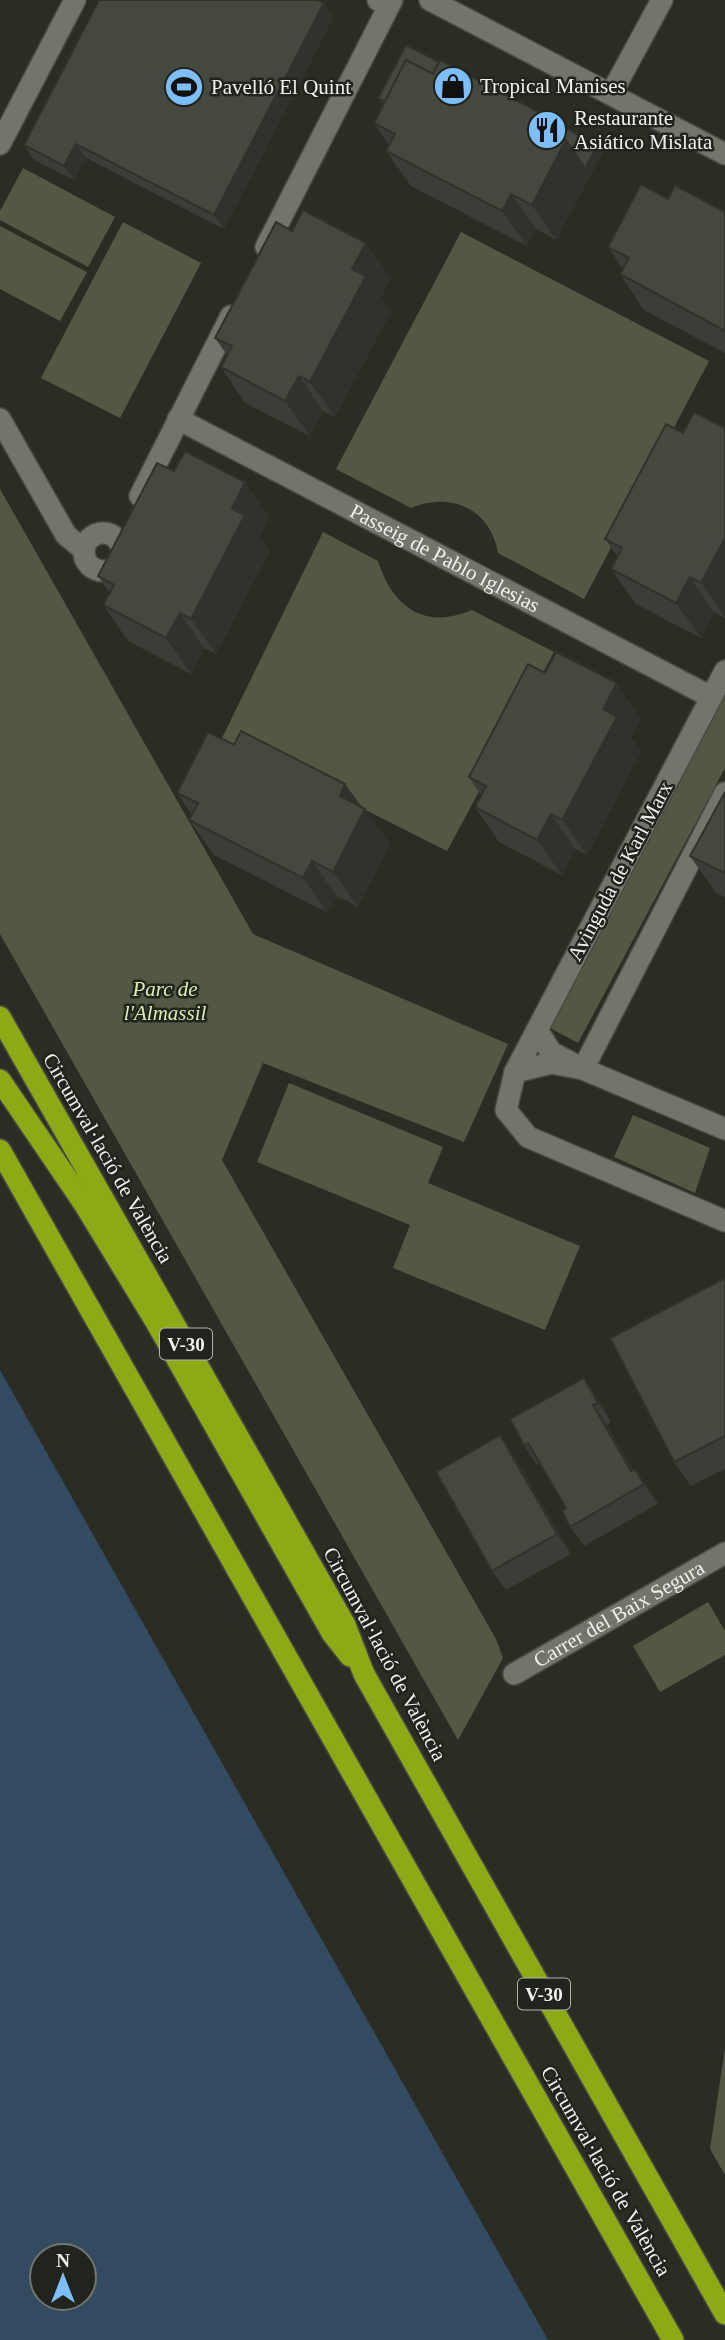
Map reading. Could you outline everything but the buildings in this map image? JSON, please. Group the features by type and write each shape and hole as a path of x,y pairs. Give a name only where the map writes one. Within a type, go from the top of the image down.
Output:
{"highway":[{"name":"Circumval·lació de València","path":"0,1017 345,1625 364,1674 725,2314"},
{"path":"0,1080 83,1202 156,1322 332,1633 364,1674"},
{"name":"Circumval·lació de València","path":"0,1150 673,2340"}],"street":[{"path":"0,144 75,0"},
{"path":"378,0 386,0"},
{"path":"260,260 392,0"},
{"path":"430,0 725,154"},
{"path":"611,94 662,0"},
{"path":"118,539 241,296"},
{"path":"0,419 66,535 84,550"},
{"name":"Passeig de Pablo Iglesias","path":"178,419 711,698"},
{"path":"107,533 118,539 123,551 120,563 108,571 91,567 84,550 85,543 94,534 107,533"},
{"name":"Avinguda de Karl Marx","path":"725,671 515,1072 506,1110 528,1137 725,1221"},
{"path":"583,1069 725,793"},
{"path":"537,1030 551,1052 583,1069 725,1129"},
{"path":"515,1072 551,1063 583,1069"},
{"name":"Carrer del Baix Segura","path":"514,1674 725,1553"}],"green space":[{"path":"23,168 115,217 88,267 0,220 0,211"},
{"path":"123,222 201,263 120,418 41,378"},
{"path":"0,226 87,272 60,321 0,289"},
{"path":"461,232 709,361 584,599 498,553 487,525 478,515 466,508 454,503 440,502 411,508 336,469"},
{"name":"Parc de l'Almassil","path":"0,489 253,934 508,1044 464,1142 263,1063 222,1160 496,1639 503,1658 458,1740 0,934"},
{"path":"323,532 378,561 392,591 413,611 440,617 455,616 472,610 554,652 447,851 222,738"},
{"path":"725,694 725,768 578,1043 548,1027"},
{"path":"289,1083 443,1147 428,1183 580,1246 545,1330 393,1268 410,1225 257,1162"},
{"path":"633,1115 710,1148 695,1193 614,1157"},
{"path":"708,1602 725,1631 725,1655 660,1692 633,1646"},
{"path":"725,2048 725,2175 710,2149"}],"water":[{"path":"0,1370 548,2340 0,2340"}],"place":[{"name":"Tropical Manises","path":"453,86"},
{"name":"Pavelló El Quint","path":"184,87"},
{"name":"Restaurante Asiático Mislata","path":"547,130"}]}
